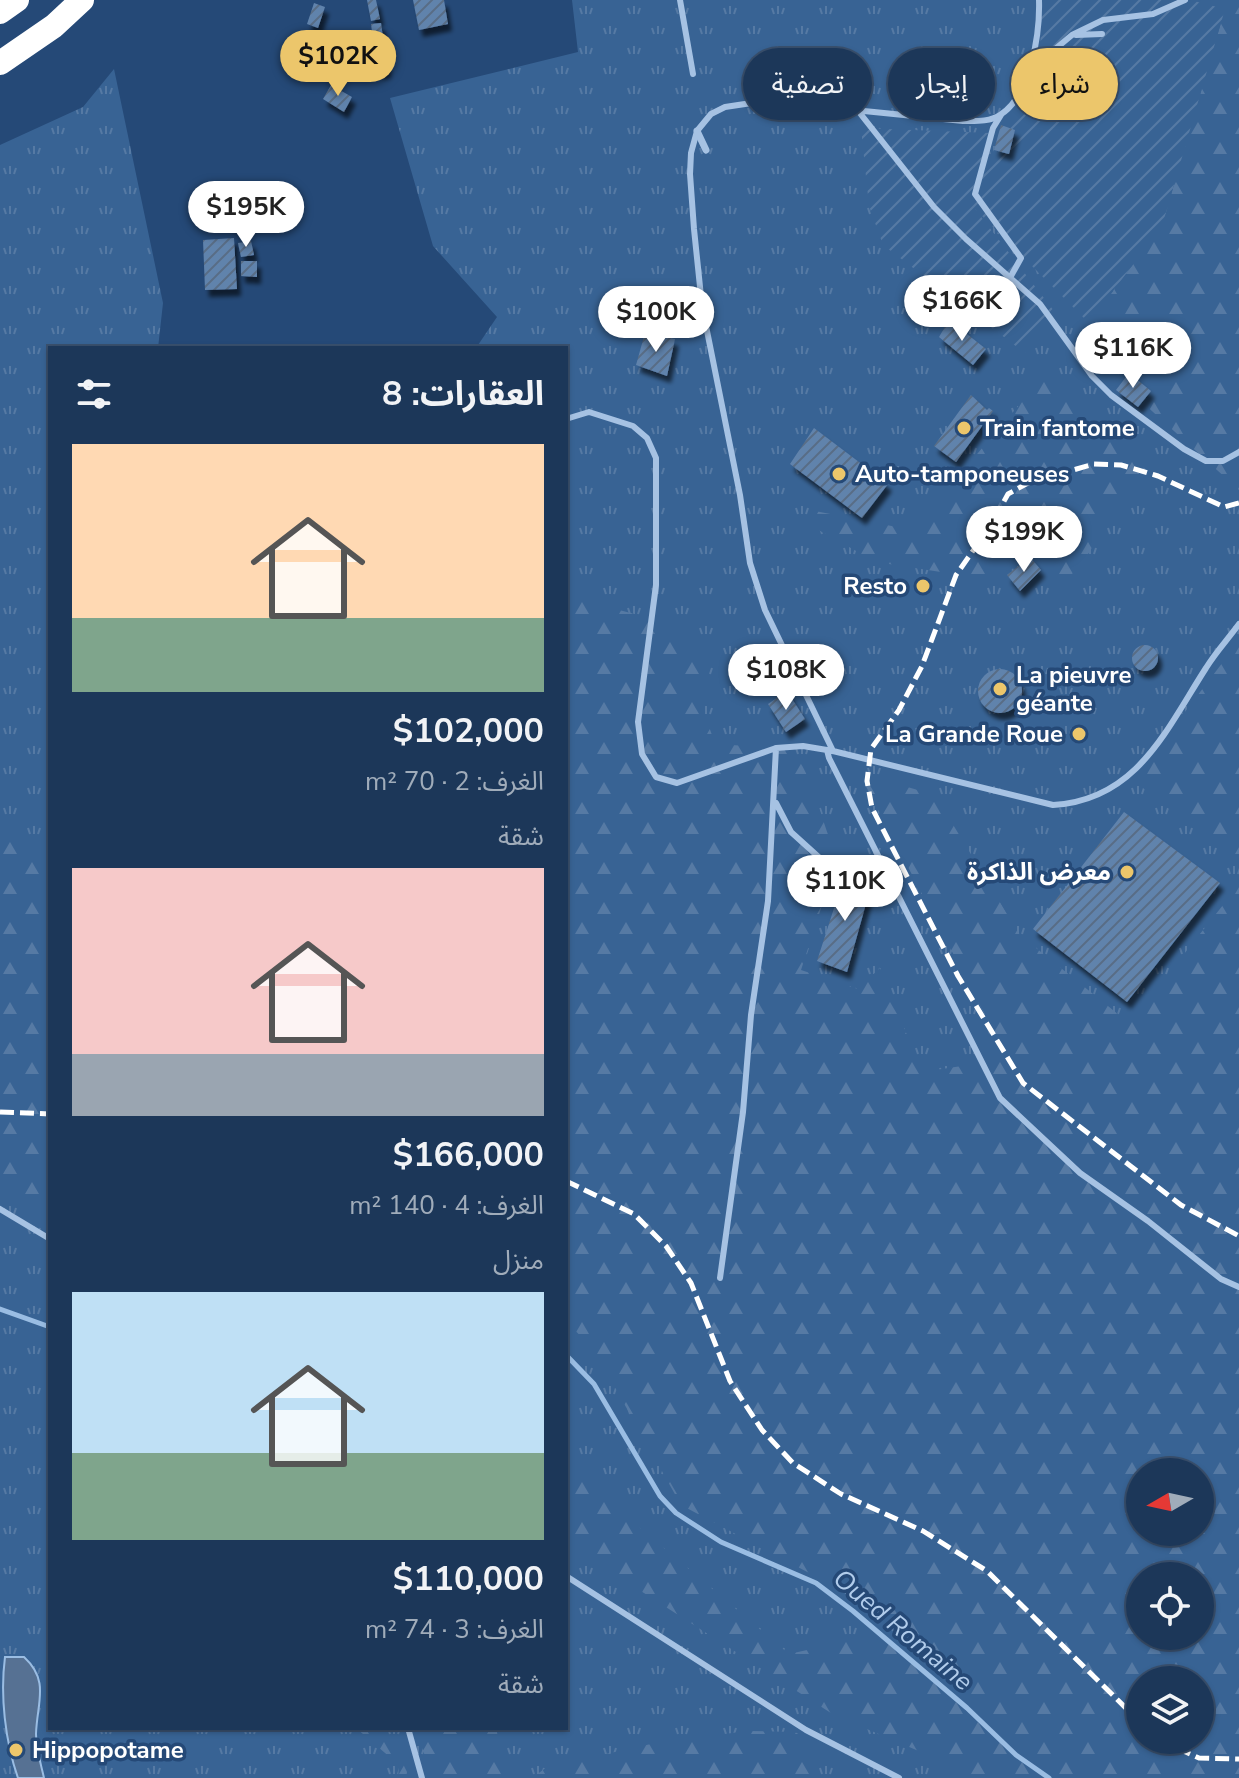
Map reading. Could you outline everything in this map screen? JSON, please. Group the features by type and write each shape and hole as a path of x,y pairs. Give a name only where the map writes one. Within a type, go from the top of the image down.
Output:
{"highway":[{"path":"0,12 17,0"},
{"path":"0,63 54,26 82,0"}],"street":[{"path":"697,131 706,150"}],"lane":[{"path":"680,0 693,74"},
{"path":"1035,48 1039,0"},
{"path":"1056,48 1072,35 1103,20 1153,14 1185,0"},
{"path":"1072,35 1102,34"},
{"path":"1011,101 993,128 975,194 1021,258 1011,276"},
{"path":"743,103 711,114 697,131 690,174 702,306 740,495 750,563 765,610 830,751 836,773 1000,1098 1080,1173 1148,1221 1221,1279 1239,1287"},
{"path":"872,113 963,121 985,121 1001,115"},
{"path":"864,120 934,207 1040,304 1092,376 1111,395 1184,449 1206,461 1223,461 1239,452"},
{"path":"568,418 589,412 633,426 647,438 656,458 656,585 638,722 642,754 656,777 677,783 776,748 803,746 1053,805 1074,804 1126,779 1150,755 1172,726 1207,666 1239,624"},
{"path":"720,1278 743,1112 751,1015 768,901 776,748"},
{"path":"774,799 791,832 843,879"},
{"path":"0,1209 48,1238"},
{"path":"568,1577 806,1730 899,1778"},
{"path":"409,1730 422,1778"}],"green space":[{"path":"572,0 1239,0 1239,1778 0,1778 0,145 83,107 114,69 163,303 158,346 48,346 48,1730 568,1730 568,346 477,346 497,317 433,246 390,98 578,52"},
{"path":"1040,0 1190,0 1225,9 1162,226 1089,323 975,209 1054,311 1025,353 883,245 869,206 861,128 990,133 972,194 1011,115 1011,120 1118,120 1118,48 1041,48"},
{"path":"1239,0 1239,490 1142,402 1129,373 1089,323 1162,226 1225,9"},
{"path":"1041,371 1148,455 1079,569 1062,581 1031,552 999,581 876,562 813,527 815,511 912,530 1032,390"},
{"path":"568,597 661,621 709,661 702,707 713,738 731,745 772,745 796,757 810,782 838,856 801,970 858,989 880,968 922,1072 1008,1059 859,773 935,795 1020,935 1129,1023 1239,885 1239,1778 964,1778 921,1752 834,1715 568,1544 568,1467 789,1654 911,1627 681,1505 594,1350 568,1323"},
{"path":"1239,641 1239,865 1133,780"},
{"path":"0,838 48,840 48,1214 0,1195"},
{"path":"358,1730 386,1730 407,1772 406,1778 398,1778 399,1765"},
{"path":"418,1730 496,1730 505,1767 513,1772 523,1771 519,1778 431,1778"},
{"path":"747,1731 795,1732 818,1746 810,1777 532,1778 547,1767 651,1744"}],"shaded area":[{"path":"5,1657 24,1657 37,1675 40,1692 36,1740 44,1778 18,1778 5,1718"}],"building":[{"path":"367,0 376,0 380,19 371,21"},
{"path":"413,0 444,0 448,24 419,30"},
{"path":"314,3 325,7 318,28 307,24"},
{"path":"381,23 384,45 374,47 371,24"},
{"path":"385,48 387,71 378,72 376,49"},
{"path":"331,85 352,97 344,112 323,99"},
{"path":"1001,125 1015,130 1009,154 994,150"},
{"path":"234,238 237,289 205,290 203,240"},
{"path":"251,241 254,255 241,257 238,243"},
{"path":"241,261 257,261 257,277 241,276"},
{"path":"949,320 986,349 973,365 939,337"},
{"path":"645,333 675,339 667,376 636,365"},
{"path":"1129,373 1151,391 1138,407 1116,390"},
{"name":"Train fantome","path":"971,395 987,410 993,411 956,462 934,446"},
{"name":"Auto-tamponeuses","path":"814,428 888,484 862,518 790,464"},
{"path":"1030,557 1041,570 1020,591 1007,575"},
{"path":"1145,645 1155,648 1158,658 1155,668 1145,671 1135,668 1132,658 1135,648"},
{"name":"La pieuvre géante","path":"1000,669 1015,676 1022,691 1015,706 1000,713 985,706 978,691 985,676"},
{"path":"787,691 805,719 786,732 768,704"},
{"path":"1124,812 1220,883 1127,1002 1033,929"},
{"path":"845,874 872,882 847,972 817,961"}],"waterway":[{"path":"0,1309 48,1326"},
{"name":"Oued Romaine","path":"568,1357 594,1384 660,1496 676,1513 721,1542 816,1583 967,1708 1016,1755 1049,1778"}],"railway":[{"path":"1239,503 1224,507 1158,476 1121,465 1094,464 1028,483 1008,494 991,525 956,575 922,666 899,710 871,749 867,781 872,808 958,976 1023,1083 1181,1205 1239,1236"},
{"path":"0,1112 48,1114"},
{"path":"568,1182 634,1214 666,1246 691,1283 730,1381 762,1430 793,1463 841,1494 923,1531 987,1571 1126,1708"},
{"path":"1190,1754 1199,1758 1239,1759"}],"place":[{"name":"Train fantome","path":"964,428"},
{"name":"Auto-tamponeuses","path":"839,474"},
{"name":"Resto","path":"923,586"},
{"name":"La pieuvre géante","path":"1000,689"},
{"name":"La Grande Roue","path":"1079,734"},
{"name":"معرض الذاكرة","path":"1127,872"},
{"name":"Hippopotame","path":"16,1750"}]}
